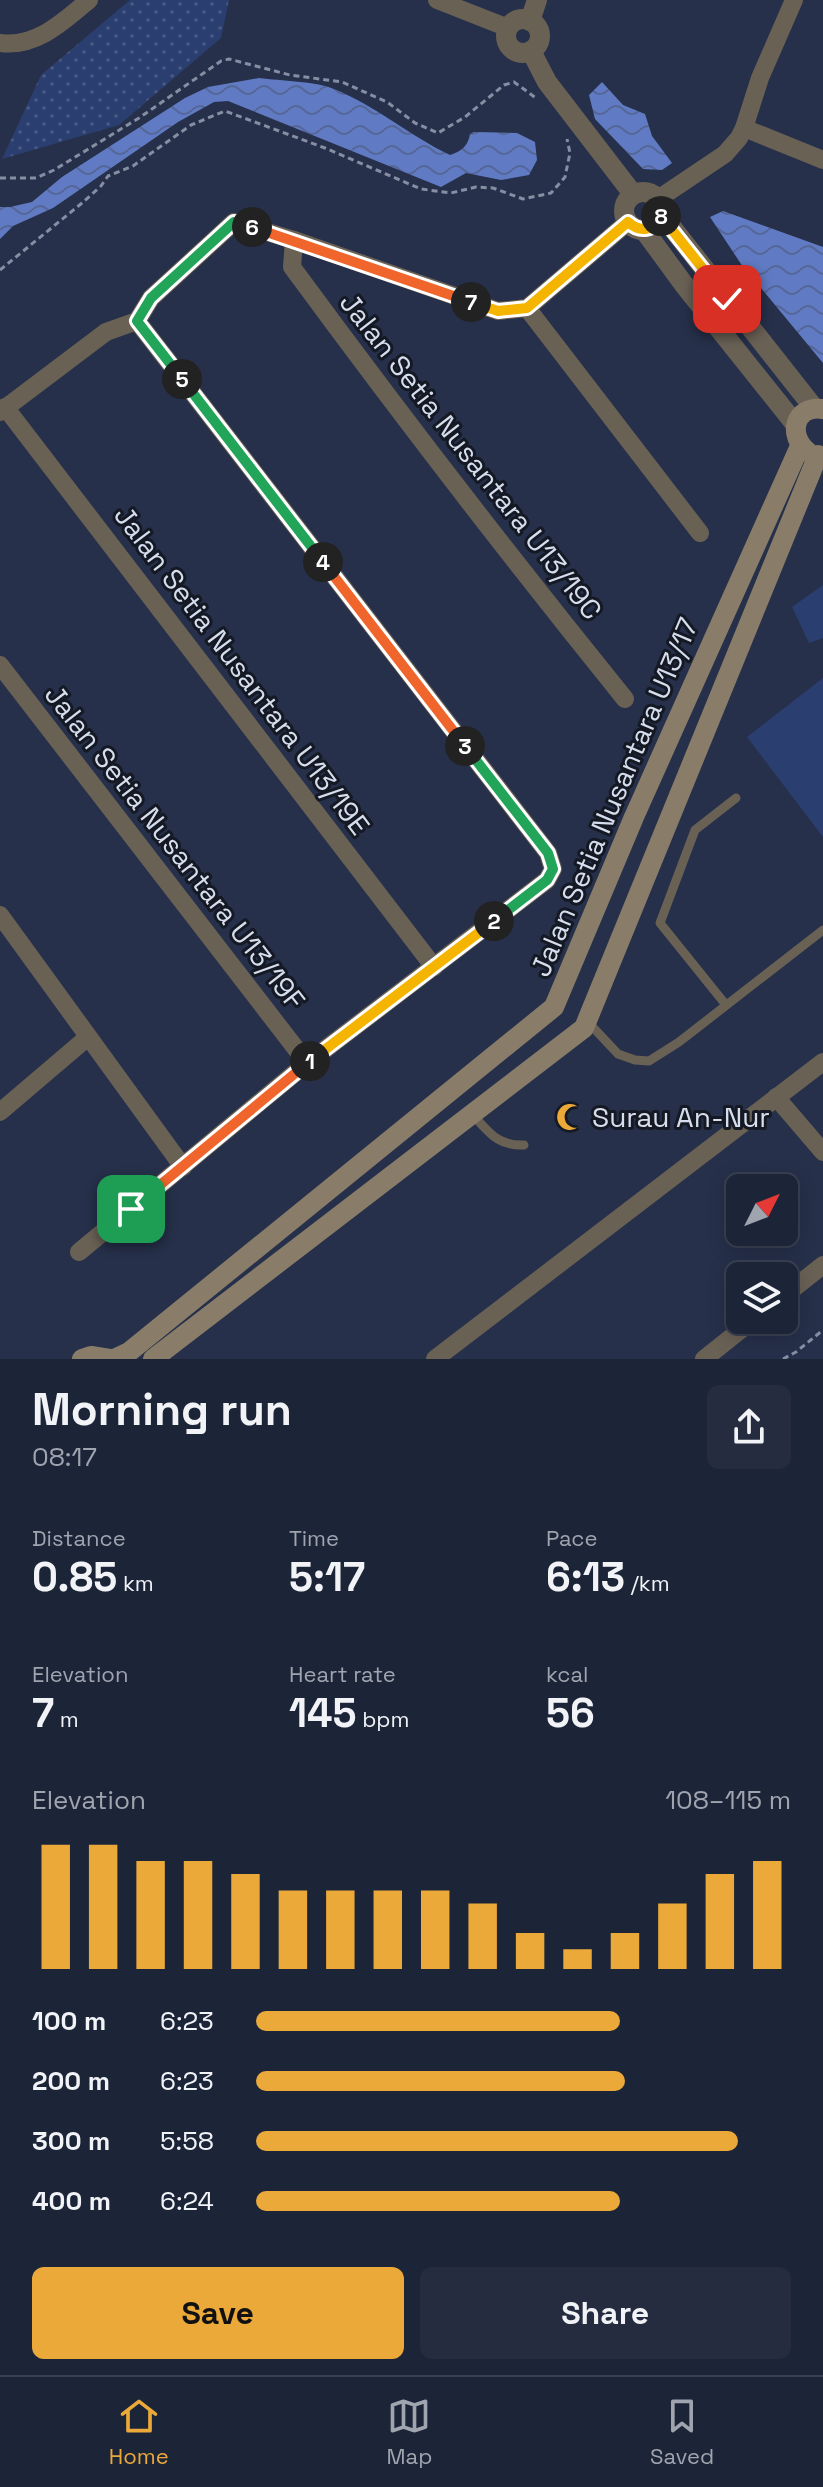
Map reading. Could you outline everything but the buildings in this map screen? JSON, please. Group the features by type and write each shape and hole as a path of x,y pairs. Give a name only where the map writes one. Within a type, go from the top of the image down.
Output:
{"main road":[{"path":"809,445 800,416 818,409"},
{"name":"Jalan Setia Nusantara U13/17","path":"153,1359 584,1028 809,445"},
{"name":"Jalan Setia Nusantara U13/17","path":"112,1359 129,1352 554,1007 634,817 809,445"},
{"path":"82,1359 91,1356 112,1359"}],"street":[{"path":"0,43 30,40 57,28 89,0"},
{"path":"437,0 508,28"},
{"path":"530,21 537,0"},
{"path":"3,410 106,332 137,321 151,298 234,222 498,311 527,308 636,226 655,225 660,207 725,154 744,128 760,78 794,0"},
{"path":"520,19 530,21 540,33 538,44 531,51 520,53 511,48 506,38 508,28 520,19"},
{"path":"531,51 540,71 633,194"},
{"path":"744,128 823,160"},
{"path":"809,445 624,210 633,194 644,192 660,207 818,409"},
{"name":"Jalan Setia Nusantara U13/19C","path":"294,240 292,267 534,587 625,699"},
{"path":"527,308 700,533"},
{"path":"79,1252 307,1063 547,880 553,869 548,853 137,321"},
{"name":"Jalan Setia Nusantara U13/19E","path":"3,410 434,967"},
{"name":"Jalan Setia Nusantara U13/19F","path":"0,665 307,1063"},
{"path":"0,915 183,1167"},
{"path":"0,1112 88,1037"},
{"path":"435,1359 823,1062"},
{"path":"776,1097 823,1152"},
{"path":"798,1285 823,1265"},
{"path":"704,1359 735,1334"}],"lane":[{"path":"726,1005 660,923 695,830 736,798"},
{"path":"587,1021 618,1054 649,1061 660,1056 823,930"},
{"path":"472,1114 495,1139 524,1145"}],"path":[{"path":"0,178 36,178 54,170 139,118 221,61 229,59 290,75 342,82 387,102 415,123 438,133 477,108 504,85 514,82 542,103"},
{"path":"0,270 82,203 108,176 133,166 191,125 225,111 325,148 421,189 451,193 476,187 493,188 523,199 551,193 565,177 570,153 566,136"},
{"path":"783,1359 823,1330"}],"shaded area":[{"path":"130,0 229,0 221,38 119,125 2,159 41,75"},
{"path":"823,585 823,638 809,643 792,607"},
{"path":"823,678 823,837 747,737"}],"water":[{"path":"259,78 334,89 450,155 464,148 474,132 517,133 535,142 537,160 529,175 501,180 466,173 441,187 228,101 214,102 178,122 53,208 13,226 0,239 0,207 32,202 62,177 185,98 208,87"},
{"path":"602,82 623,105 645,114 652,136 672,163 662,170 643,169 595,119 589,95"},
{"path":"723,211 823,247 823,363 741,264 710,217"}],"place":[{"name":"Surau An-Nur","path":"570,1117"}],"route":[{"path":"131,1209 307,1063 547,880 553,869 548,853 137,321 151,298 234,222 498,311 527,308 628,222 644,230 655,225 662,215 727,299"}]}
